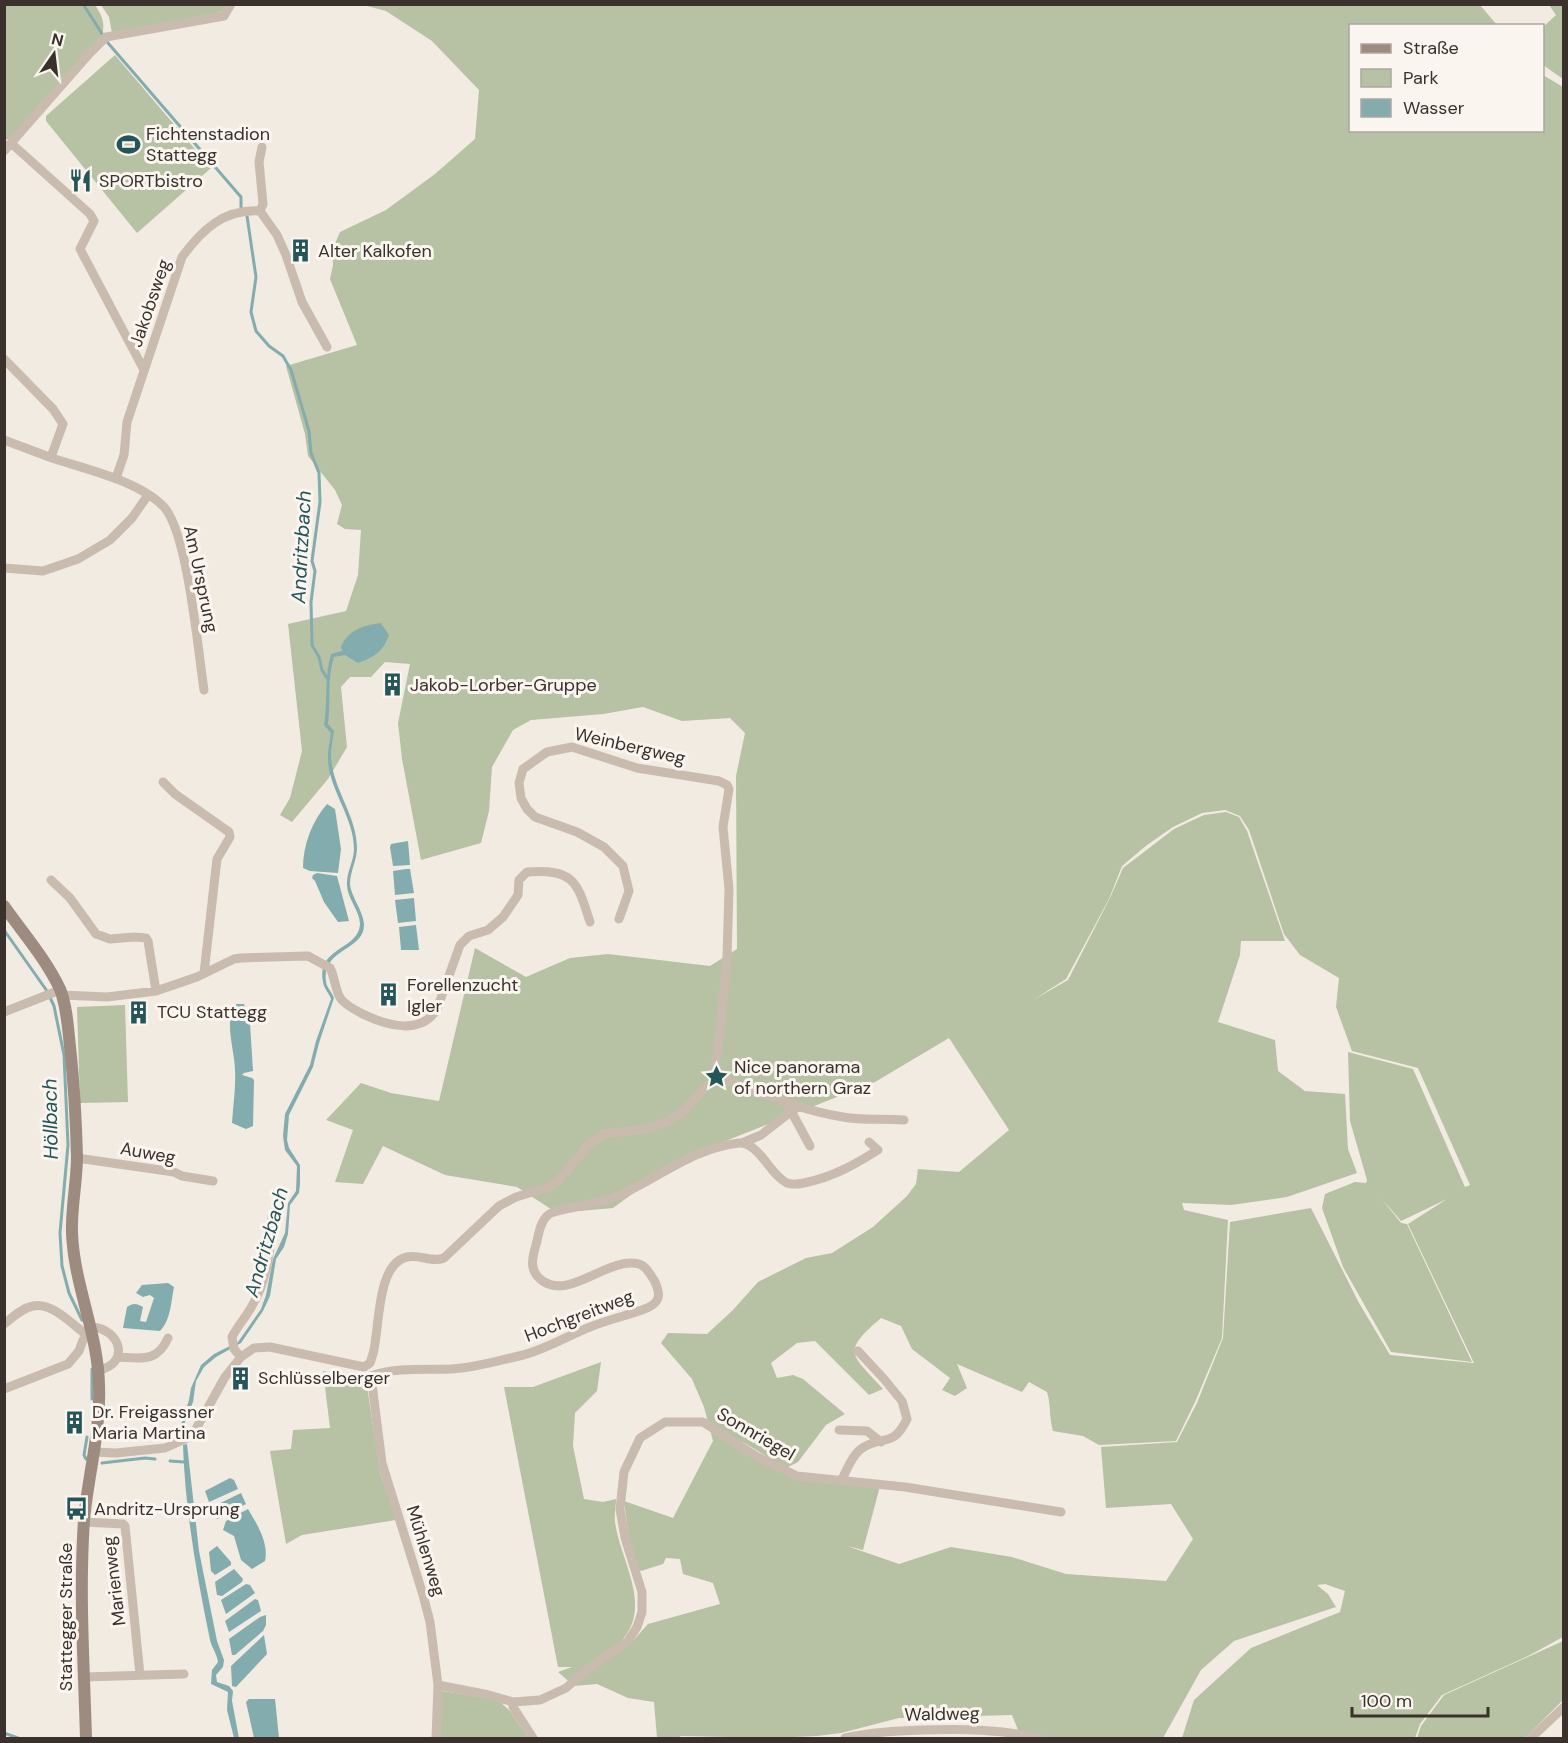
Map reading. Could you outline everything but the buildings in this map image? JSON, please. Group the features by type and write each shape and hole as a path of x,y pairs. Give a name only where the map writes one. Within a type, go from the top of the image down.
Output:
{"main road":[{"name":"Stattegger Straße","path":"4,906 49,970 61,992 68,1021 77,1158 72,1233 99,1370 99,1417 84,1522 82,1592 86,1738"}],"street":[{"path":"4,151 106,37 224,16 231,4"},
{"path":"12,144 90,214 94,221 81,249 144,370"},
{"path":"262,147 259,162 263,204 255,211 277,235 302,302 327,347"},
{"name":"Jakobsweg","path":"116,478 124,455 127,422 182,257 197,236 211,225 238,212 255,211"},
{"path":"4,359 53,409 63,424 51,457"},
{"name":"Am Ursprung","path":"4,440 116,478 148,495 165,508 179,539 186,569 204,690"},
{"path":"4,568 43,571 78,559 110,540 132,518 148,495"},
{"name":"Weinbergweg","path":"619,919 629,891 623,866 604,847 577,832 535,817 521,798 519,783 523,769 547,752 572,747 638,768 719,781 727,785 729,789 723,827 729,898 721,1016 714,1075"},
{"path":"163,783 229,832 230,837 217,859 204,973"},
{"path":"4,1012 61,992 107,997 156,991 234,959 308,956 326,965 340,999 355,1010 382,1023 409,1027 433,1016 453,963 465,939 488,930 503,917 518,895 519,880 526,872 562,875 576,884 590,922"},
{"path":"51,880 70,898 96,934 110,939 146,938 156,991"},
{"path":"364,1367 370,1363 375,1346 385,1279 398,1262 408,1257 438,1260 444,1258 499,1206 516,1197 549,1187 560,1179 588,1145 603,1134 645,1129 667,1122 702,1093 714,1075 789,1107 841,1117 904,1120"},
{"path":"789,1107 810,1146"},
{"name":"Hochgreitweg","path":"371,1376 394,1372 455,1369 523,1355 591,1326 651,1306 658,1298 659,1290 650,1273 638,1264 620,1264 581,1280 559,1286 549,1285 543,1281 532,1267 538,1237 545,1218 553,1212 618,1196 692,1156 711,1149 742,1143 761,1135 789,1107"},
{"path":"742,1143 759,1153 780,1178 788,1184 794,1184 819,1180 850,1168 878,1150 869,1142"},
{"name":"Auweg","path":"77,1158 174,1172 182,1176 213,1181"},
{"path":"241,1357 233,1346 234,1332 252,1306 262,1285 271,1242 272,1216"},
{"path":"4,1324 19,1312 34,1305 54,1310 84,1333 92,1329 104,1329 116,1342 119,1354 114,1363 99,1370"},
{"path":"4,1389 69,1364 92,1329"},
{"path":"118,1357 150,1358 163,1349 168,1338"},
{"path":"94,1452 116,1453 165,1448 192,1436 219,1386 241,1357 254,1348 264,1346 364,1367 371,1376"},
{"path":"842,1479 855,1454 864,1446 881,1442 901,1432 907,1419 902,1401 858,1351"},
{"name":"Mühlenweg","path":"371,1376 382,1462 427,1606 438,1685 436,1738"},
{"name":"Sonnriegel","path":"513,1702 540,1700 566,1688 584,1672 628,1641 637,1627 642,1612 642,1592 625,1538 620,1509 624,1472 640,1437 665,1422 703,1422 756,1456 797,1476 905,1487 1061,1512"},
{"path":"839,1430 867,1431 881,1442"},
{"name":"Marienweg","path":"84,1522 125,1526 140,1675"},
{"path":"84,1677 183,1674"},
{"path":"438,1685 513,1702 513,1707 533,1738"},
{"path":"1531,1738 1563,1707"},
{"name":"Waldweg","path":"845,1738 965,1728 1011,1732 1038,1738"}],"green space":[{"path":"4,5 95,5 103,24 102,37 15,137 5,140"},
{"path":"101,5 226,5 222,11 213,15 112,33 109,17"},
{"path":"363,5 1480,5 1496,24 1349,24 1349,132 1544,132 1544,76 1563,87 1563,1637 1528,1656 1442,1695 1420,1724 1415,1738 1182,1738 1194,1700 1251,1648 1340,1612 1345,1591 1325,1584 1317,1585 1328,1594 1336,1607 1234,1641 1201,1670 1163,1738 1045,1738 1018,1730 1012,1715 899,1718 841,1733 817,1736 657,1738 654,1702 628,1698 597,1684 574,1686 558,1672 572,1667 558,1667 504,1387 533,1387 601,1362 597,1391 575,1413 573,1446 584,1499 603,1502 616,1499 615,1522 635,1600 634,1615 629,1629 619,1643 600,1656 632,1642 648,1624 720,1604 713,1583 683,1574 680,1559 666,1558 663,1564 641,1571 629,1539 624,1501 673,1518 713,1441 704,1407 692,1379 661,1343 668,1333 707,1334 758,1282 806,1258 832,1253 873,1227 907,1196 916,1184 918,1169 959,1172 1009,1130 949,1038 875,1082 680,1159 613,1208 557,1213 517,1187 445,1175 383,1146 363,1184 335,1182 353,1130 326,1120 361,1083 391,1093 439,1101 475,948 526,977 570,958 608,954 710,966 737,949 736,776 745,733 730,718 682,721 643,707 603,714 531,720 513,730 492,767 489,811 481,843 421,860 402,759 398,723 410,664 385,662 371,677 350,677 341,687 347,747 328,779 292,822 280,815 290,798 302,751 288,624 346,611 358,575 361,530 345,529 337,524 342,505 335,490 308,456 305,434 286,366 357,345 330,279 333,265 332,250 340,232 386,210 435,174 475,139 479,90 432,41 386,11","holes":["1225,810 1240,816 1249,830 1284,934 1300,955 1339,978 1336,1007 1352,1051 1418,1068 1470,1185 1465,1187 1413,1069 1348,1052 1350,1121 1367,1180 1366,1183 1355,1182 1325,1194 1322,1208 1343,1267 1391,1352 1472,1362 1407,1224 1401,1223 1381,1198 1401,1221 1447,1199 1408,1224 1474,1363 1390,1355 1359,1303 1311,1208 1230,1222 1223,1338 1197,1403 1177,1442 1101,1447 1106,1508 1171,1504 1193,1539 1166,1581 1066,1574 1012,1557 951,1547 899,1564 847,1546 863,1550 880,1486 786,1475 739,1447 743,1442 786,1468 798,1462 826,1425 845,1414 803,1379 793,1375 777,1378 771,1363 797,1343 815,1341 869,1395 883,1389 858,1360 855,1347 881,1318 901,1326 912,1349 950,1378 942,1390 955,1396 967,1388 957,1364 1022,1392 1029,1382 1047,1392 1053,1431 1083,1436 1099,1445 1176,1441 1222,1338 1228,1220 1184,1210 1182,1203 1231,1205 1287,1197 1357,1173 1348,1149 1345,1094 1305,1091 1278,1071 1275,1040 1218,1022 1240,955 1241,941 1285,941 1247,831 1239,817 1226,812 1204,815 1174,829 1123,868 1110,898 1068,980 1033,1000 1066,979 1109,899 1122,866 1147,845 1173,827 1202,813"]},
{"path":"1549,5 1563,5 1563,79 1544,66 1544,26 1556,15"},
{"name":"Fichtenstadion Stattegg","path":"115,55 211,168 137,233 46,121 46,116"},
{"path":"125,1005 128,1102 80,1103 77,1007"},
{"path":"323,1371 366,1380 380,1472 396,1520 302,1535 286,1544 270,1451 291,1449 293,1430 330,1428"},
{"path":"1563,1641 1563,1700 1525,1738 1417,1738 1421,1726 1444,1695"},
{"path":"443,1691 498,1700 510,1711 528,1738 440,1738 441,1693"}],"water":[{"path":"381,623 389,635 381,650 358,663 345,655 334,657 332,665 328,724 334,731 331,751 332,766 356,836 357,852 350,884 364,924 358,940 336,956 326,971 326,982 334,998 313,1067 289,1115 287,1140 289,1148 300,1165 299,1193 290,1205 288,1234 284,1247 276,1259 270,1296 263,1311 241,1343 216,1357 204,1367 196,1381 193,1402 183,1427 186,1437 183,1439 180,1428 191,1388 201,1365 214,1354 238,1342 261,1309 273,1259 285,1233 288,1203 296,1191 297,1166 285,1150 283,1136 285,1114 310,1065 331,999 323,982 326,962 331,955 353,939 358,933 360,924 347,885 354,854 353,837 329,768 328,753 331,733 324,725 328,671 331,654 342,651 344,641 352,632"},
{"path":"327,804 335,809 341,849 338,873 310,871 303,868 309,834"},
{"path":"408,841 410,865 393,866 391,844"},
{"path":"410,869 414,893 395,895 393,871"},
{"path":"317,873 337,876 349,921 338,922 324,902 312,878"},
{"path":"414,898 416,921 398,923 395,900"},
{"path":"416,925 419,950 401,950 399,927"},
{"path":"236,1004 244,1004 250,1024 253,1071 242,1075 254,1080 253,1126 246,1129 232,1123 235,1062 230,1018"},
{"path":"168,1283 174,1287 168,1316 160,1331 123,1328 127,1307 133,1304 143,1307 140,1321 146,1322 154,1298 150,1295 143,1297 136,1293 142,1285"},
{"path":"187,1444 199,1551 217,1641 224,1660 223,1667 216,1675 217,1682 229,1686 233,1691 232,1701 239,1738 234,1738 227,1710 228,1692 211,1684 212,1670 218,1662 210,1640 192,1543 184,1469 183,1445"},
{"path":"230,1478 234,1480 238,1489 209,1502 205,1491"},
{"path":"241,1493 246,1504 217,1519 212,1507"},
{"path":"248,1509 261,1534 266,1554 265,1561 252,1569 241,1560 234,1536 223,1530 226,1521"},
{"path":"217,1546 231,1565 215,1575 211,1571 209,1552"},
{"path":"234,1569 243,1579 242,1582 222,1596 217,1595 215,1582"},
{"path":"246,1584 250,1585 255,1593 226,1614 221,1600"},
{"path":"255,1599 258,1600 261,1611 229,1632 225,1621"},
{"path":"266,1615 266,1625 263,1631 235,1655 232,1655 229,1639"},
{"path":"264,1635 267,1654 236,1687 232,1686 231,1666"},
{"path":"249,1699 275,1699 279,1738 254,1738 246,1702"}],"waterway":[{"name":"Andritzbach","path":"83,4 108,43 241,197 241,207 247,216 256,277 251,312 256,331 269,346 283,356 291,370 309,431 311,453 319,473 320,502 312,561 315,571 311,602 312,645 327,678"},
{"name":"Höllbach","path":"4,930 47,991 54,1006 64,1055 68,1145 60,1233 62,1266 69,1293 82,1320"},
{"name":"Höllbach","path":"92,1369 92,1399"},
{"name":"Höllbach","path":"86,1459 84,1455 87,1437"},
{"name":"Höllbach","path":"102,1463 155,1459"},
{"name":"Höllbach","path":"170,1461 184,1462"},
{"path":"4,1733 18,1738"}],"place":[{"name":"Fichtenstadion Stattegg","path":"128,144"},
{"name":"SPORTbistro","path":"81,181"},
{"name":"Alter Kalkofen","path":"300,251"},
{"name":"Jakob-Lorber-Gruppe","path":"392,685"},
{"name":"Forellenzucht Igler","path":"389,995"},
{"name":"TCU Stattegg","path":"139,1012"},
{"name":"Nice panorama of northern Graz","path":"716,1077"},
{"name":"Schlüsselberger","path":"240,1378"},
{"name":"Dr. Freigassner Maria Martina","path":"74,1422"},
{"name":"Andritz-Ursprung","path":"76,1509"}]}
